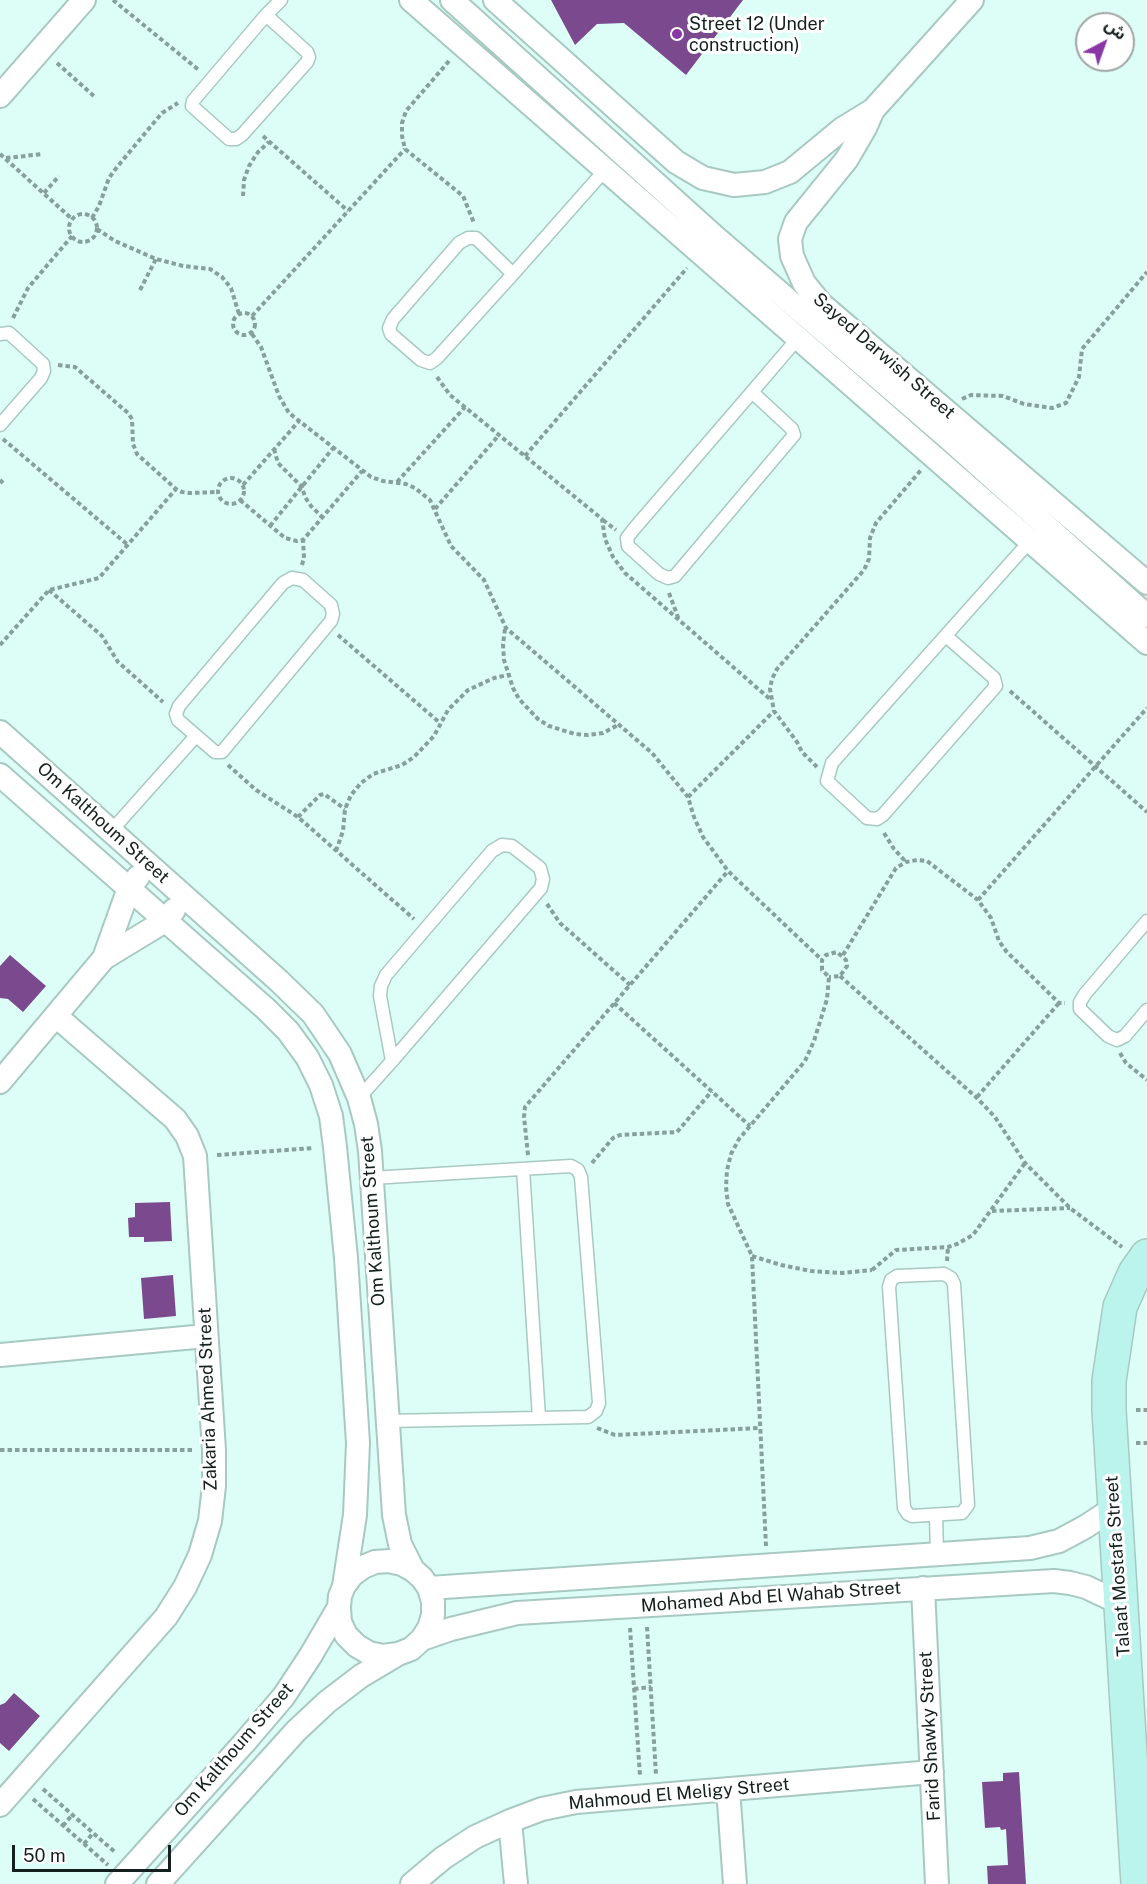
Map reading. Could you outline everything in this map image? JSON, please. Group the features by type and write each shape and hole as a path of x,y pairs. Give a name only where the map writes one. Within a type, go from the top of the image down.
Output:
{"street":[{"path":"0,96 84,0"},
{"path":"411,0 605,170 707,245 798,338 1147,643"},
{"name":"Sayed Darwish Street","path":"452,0 515,57 707,245 948,438 1147,616"},
{"path":"495,0 676,162 689,171 718,183 749,185 778,178 790,172 842,129 873,110 972,0"},
{"path":"497,75 515,57"},
{"name":"Sayed Darwish Street","path":"873,110 866,128 847,159 796,222 790,239 792,256 804,283 816,299 1147,583"},
{"path":"933,456 948,438"},
{"name":"Om Kalthoum Street","path":"0,732 112,830 313,1014 340,1054 359,1098 370,1151 394,1515 400,1544 413,1570"},
{"name":"Om Kalthoum Street","path":"0,775 10,795 129,888 266,1009 307,1057 321,1085 331,1116 335,1147 346,1258 358,1443 355,1515 344,1586"},
{"path":"104,958 129,888 149,865"},
{"path":"0,1082 104,958 165,921 185,897"},
{"name":"Zakaria Ahmed Street","path":"1,1803 166,1617 185,1587 200,1555 210,1521 214,1486 214,1450 195,1156 187,1136 175,1119 56,1016"},
{"name":"Talaat Mostafa Street","path":"1138,1884 1108,1410 1109,1381 1120,1307 1145,1259"},
{"path":"0,1355 206,1336"},
{"name":"Mohamed Abd El Wahab Street","path":"429,1588 1030,1548 1059,1541 1114,1508"},
{"path":"389,1561 413,1570 429,1588 433,1602 433,1615 422,1639 411,1649 383,1656 369,1653 357,1646 346,1635 340,1622 339,1607 344,1586 352,1575 375,1562 389,1561"},
{"name":"Mohamed Abd El Wahab Street","path":"422,1639 481,1620 517,1613 1054,1581 1086,1587 1120,1604"},
{"name":"Farid Shawky Street","path":"922,1588 937,1884"},
{"name":"Om Kalthoum Street","path":"124,1876 284,1696 339,1607"},
{"name":"Om Kalthoum Street","path":"158,1884 296,1731 327,1702 398,1654"},
{"name":"Mahmoud El Meligy Street","path":"412,1884 443,1858 475,1837 542,1809 576,1802 649,1795 932,1772"},
{"path":"728,1788 735,1884"},
{"path":"510,1821 516,1884"}],"lane":[{"path":"266,15 307,52 308,62 236,140 229,139 192,106 193,101 266,15 281,0"},
{"path":"513,274 476,238 468,238 459,243 393,319 389,328 391,334 421,360 430,363 437,358 513,274 605,170"},
{"path":"0,425 41,378 44,371 43,364 5,333"},
{"path":"752,392 792,429 794,435 675,576 668,578 659,574 628,546 627,538 798,338"},
{"path":"946,636 994,678 996,686 883,815 877,819 867,818 827,781 832,763 1030,541"},
{"path":"292,578 303,580 331,605 333,614 326,625 222,752 215,752 177,720 176,714 179,706 284,583 292,578"},
{"path":"112,830 195,737"},
{"path":"359,1098 392,1061 541,888 543,879 540,868 512,846 502,845 492,852 386,975 380,996 392,1061"},
{"path":"1147,921 1084,994 1080,1002 1080,1009 1108,1036 1118,1040 1125,1036 1147,1011"},
{"path":"371,1178 571,1166 578,1170 581,1177 599,1403 596,1411 588,1417 387,1422"},
{"path":"526,1168 539,1418"},
{"path":"945,1274 954,1284 968,1505 962,1513 936,1515 912,1516 904,1508 889,1287 891,1280 897,1276 945,1274"},
{"path":"936,1515 937,1554"}],"path":[{"path":"113,0 210,80"},
{"path":"463,45 406,111 402,130 405,149 463,196 474,224 476,238"},
{"path":"41,49 96,98"},
{"path":"92,218 109,178 162,113 175,103 193,101"},
{"path":"250,125 348,211"},
{"path":"243,196 244,180 249,166 258,152 269,142"},
{"path":"252,316 405,149"},
{"path":"0,154 72,219"},
{"path":"5,159 43,154"},
{"path":"44,193 58,176"},
{"path":"97,229 95,236 83,242 76,240 69,230 72,219 82,214 92,218 97,229 115,241 156,259 183,266 210,269 222,277 231,288 239,314"},
{"path":"5,333 28,288 72,236"},
{"path":"525,456 707,245"},
{"path":"140,290 156,259"},
{"path":"946,411 956,401 971,395 1003,396 1024,404 1052,408 1066,403 1079,377 1082,349 1147,272"},
{"path":"245,313 252,316 256,324 252,334 240,335 235,331 234,318 239,314 245,313"},
{"path":"252,334 268,363 283,404 289,413 362,471 383,481 397,482 415,488 423,494 435,509 451,546 484,580 506,628 652,753 688,797 703,837 728,871 822,960"},
{"path":"430,363 450,395 602,519 605,539 613,557 625,573 771,700"},
{"path":"44,371 53,365 64,364 75,367 128,413 132,419 133,444 137,454 176,489 189,493 218,492"},
{"path":"397,482 465,407"},
{"path":"243,485 298,421"},
{"path":"435,509 500,435"},
{"path":"0,436 129,545"},
{"path":"270,526 334,447"},
{"path":"274,449 278,463 302,487 311,506 322,517"},
{"path":"828,772 809,761 774,711 770,690 772,679 777,669 864,570 869,559 870,538 876,523 933,456"},
{"path":"292,578 300,569 304,558 303,540 362,471"},
{"path":"228,478 239,480 243,485 243,496 236,503 224,502 218,492 219,486 228,478"},
{"path":"0,645 49,590 99,578 176,489"},
{"path":"240,500 291,541 303,540"},
{"path":"668,578 669,592 679,621"},
{"path":"49,590 106,639 118,662 176,714"},
{"path":"326,625 440,723"},
{"path":"506,628 503,644 508,675 524,705 538,719 561,731 588,735 603,733 618,725"},
{"path":"336,851 344,831 345,809 351,795 361,783 373,774 402,765 414,757 434,736 448,710 468,690 481,683 508,675"},
{"path":"996,686 1005,687 1016,694 1147,812"},
{"path":"978,900 1147,708"},
{"path":"688,797 774,711"},
{"path":"215,752 256,790 298,817 425,930"},
{"path":"298,817 320,795 324,794 345,809"},
{"path":"877,819 894,849 906,862"},
{"path":"843,955 896,868 906,862 917,860 932,863 978,900 991,918 999,941 1006,951 1059,1003 976,1097"},
{"path":"526,1168 525,1107 728,871"},
{"path":"541,888 549,907 560,923 630,985"},
{"path":"829,977 822,970 822,960 831,952 843,955 846,960 847,966 840,976"},
{"path":"829,977 840,976 976,1097 995,1117 1025,1163 1070,1208 1145,1259"},
{"path":"767,1566 752,1256 731,1212 726,1187 727,1170 731,1154 739,1139 805,1061 822,1020 829,977"},
{"path":"614,1003 750,1126"},
{"path":"1118,1040 1118,1051 1126,1063 1147,1080"},
{"path":"581,1177 613,1138 620,1135 677,1132 712,1091"},
{"path":"195,1156 335,1147"},
{"path":"752,1256 811,1271 842,1273 872,1270 896,1250 948,1246 973,1236 1025,1163"},
{"path":"991,1211 1070,1208"},
{"path":"588,1417 604,1432 615,1435 760,1428"},
{"path":"0,1450 214,1450"},
{"path":"638,1606 651,1687 649,1795"},
{"path":"638,1606 634,1689 649,1795"},
{"path":"634,1689 651,1687"},
{"path":"22,1780 72,1815 93,1833 124,1876"},
{"path":"22,1780 63,1826 124,1876"},
{"path":"63,1826 72,1815"},
{"path":"84,1844 93,1833"}],"building":[{"name":"Street 12 (Under construction)","path":"551,0 743,0 686,75 624,23 597,24 575,45"},
{"path":"10,955 46,986 23,1012 8,999 0,998 0,966"},
{"path":"170,1202 172,1241 144,1242 144,1237 129,1237 128,1218 135,1217 135,1203"},
{"path":"173,1275 176,1316 144,1319 141,1278"},
{"path":"14,1693 40,1716 9,1751 0,1743 0,1705"},
{"path":"1019,1772 1026,1884 988,1884 987,1866 1008,1865 1006,1829 985,1828 982,1782 1003,1781 1003,1773"}],"place":[{"name":"Street 12 (Under construction)","path":"677,34"}]}
